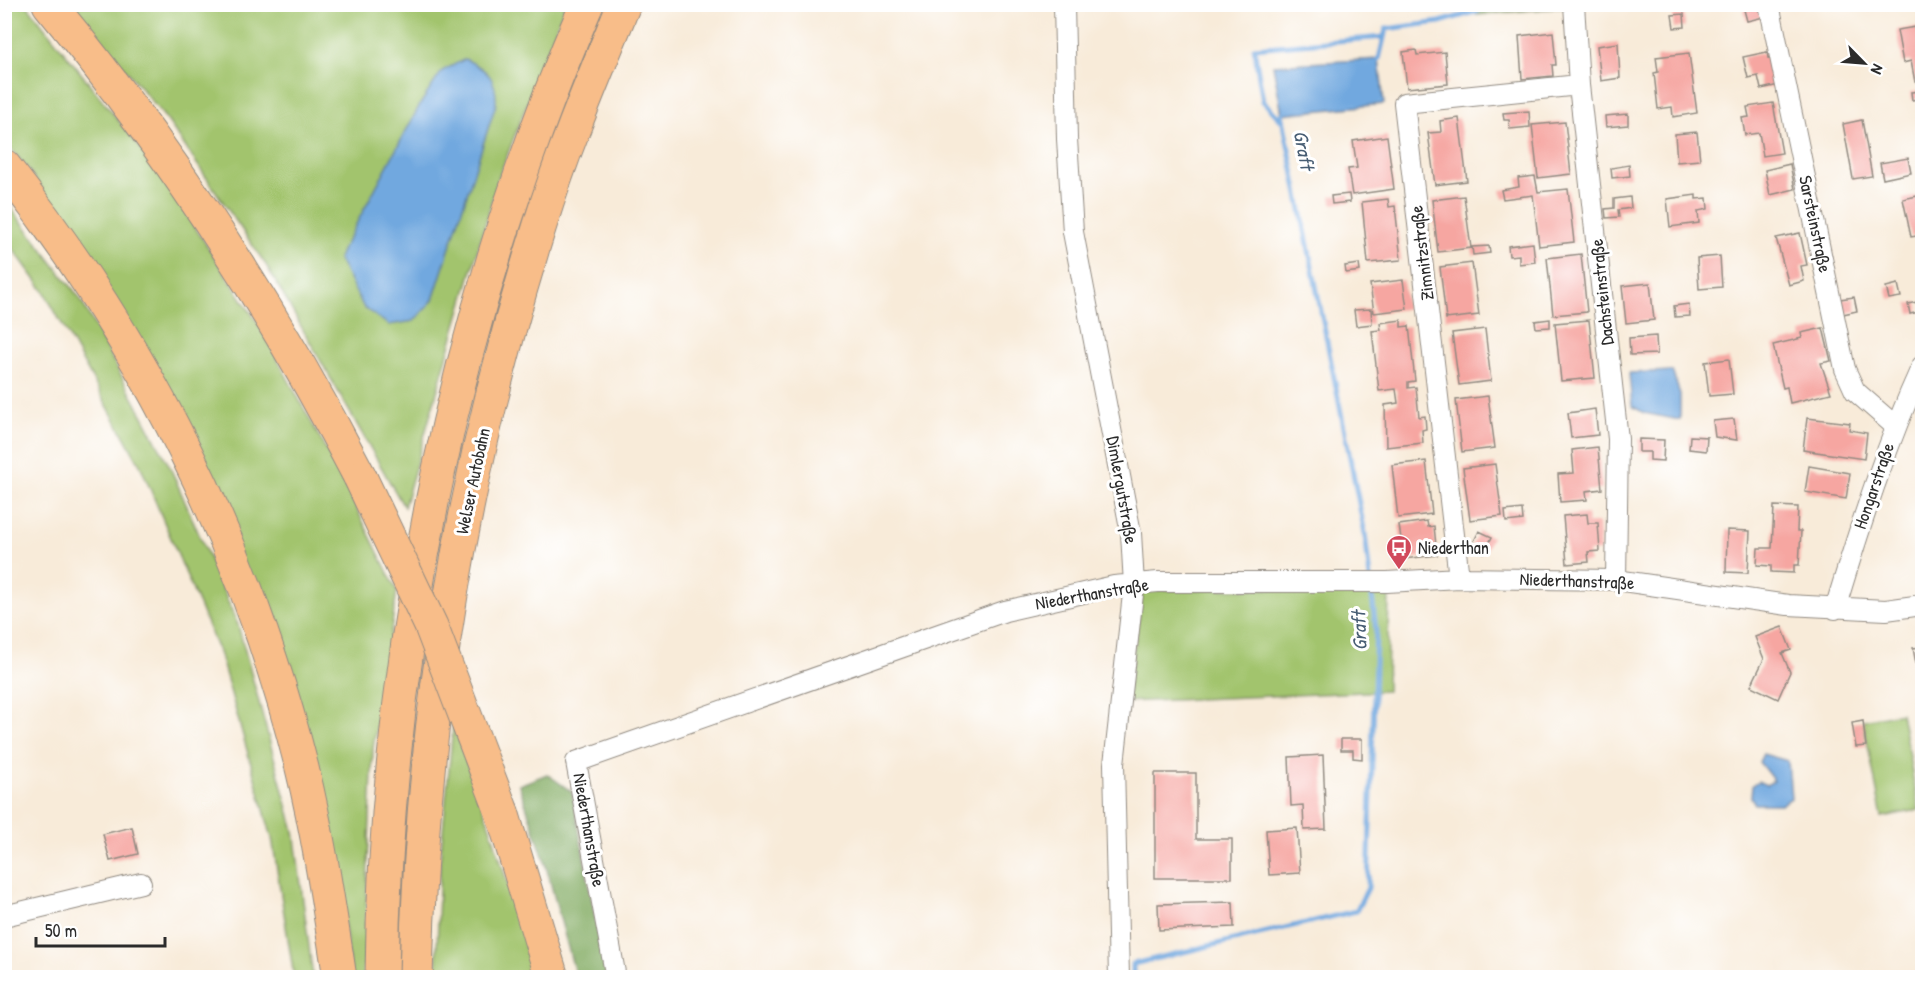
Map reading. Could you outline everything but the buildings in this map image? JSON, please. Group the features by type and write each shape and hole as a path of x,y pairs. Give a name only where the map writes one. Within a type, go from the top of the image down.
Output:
{"highway":[{"path":"49,4 133,112 206,215 317,394 360,477 431,626 502,812 540,931 552,978"},
{"name":"Welser Autobahn","path":"382,978 386,846 401,693 423,551 441,462 474,329 505,226 540,124 586,4"},
{"name":"Welser Autobahn","path":"416,978 422,828 433,716 450,590 475,465 500,362 540,224 589,90 624,4"},
{"path":"4,166 63,244 138,359 178,434 219,521 274,671 302,768 322,863 340,978"}],"street":[{"name":"Dimlergutstraße","path":"1064,4 1067,139 1073,232 1131,533 1134,585 1114,764 1119,978"},
{"name":"Dachsteinstraße","path":"1574,4 1580,85 1618,439 1616,580"},
{"name":"Sarsteinstraße","path":"1769,4 1845,369 1855,391 1895,426"},
{"name":"Zimnitzstraße","path":"1459,578 1404,103 1580,85"},
{"name":"Hongarstraße","path":"1835,609 1868,499 1895,426 1923,366"},
{"name":"Niederthanstraße","path":"616,978 576,762 1005,611 1114,586 1158,582 1387,582 1459,578 1616,580 1788,605 1835,609 1886,610 1923,605"},
{"path":"4,916 141,883"}],"green space":[{"path":"4,5 27,5 156,168 259,325 345,485 397,591 373,749 363,977 352,977 333,847 157,371 29,170 5,142"},
{"path":"73,5 565,5 498,179 404,507 266,265 167,120"},
{"path":"1479,5 1568,5 1568,7 1477,15"},
{"path":"4,199 79,297 170,467 238,625 294,831 313,977 294,977 272,838 220,655 141,467 43,290 5,238"},
{"path":"1389,588 1387,691 1126,702 1143,590"},
{"path":"1901,713 1919,810 1882,817 1863,720"},
{"path":"453,726 487,818 537,977 436,978 440,862"},
{"path":"547,774 572,792 606,977 576,977 544,859 519,785"}],"water":[{"path":"465,59 480,67 490,76 495,88 496,104 433,300 414,321 389,325 364,308 338,258 421,103 442,71"},
{"path":"1379,59 1384,104 1282,114 1273,65"},
{"path":"1672,371 1680,394 1680,420 1644,413 1632,406 1629,373"},
{"path":"1763,754 1788,761 1791,798 1782,804 1755,804 1751,797 1752,785 1758,781 1766,785 1774,781 1759,762"}],"waterway":[{"path":"1379,59 1386,29 1440,22 1478,11 1478,4"},
{"path":"1282,121 1263,101 1254,48 1384,37"},
{"name":"Graft","path":"1282,114 1365,534 1370,578"},
{"name":"Graft","path":"1133,978 1133,964 1356,911 1368,888 1376,630 1371,587"}],"place":[{"name":"Niederthan","path":"1399,571"}]}
